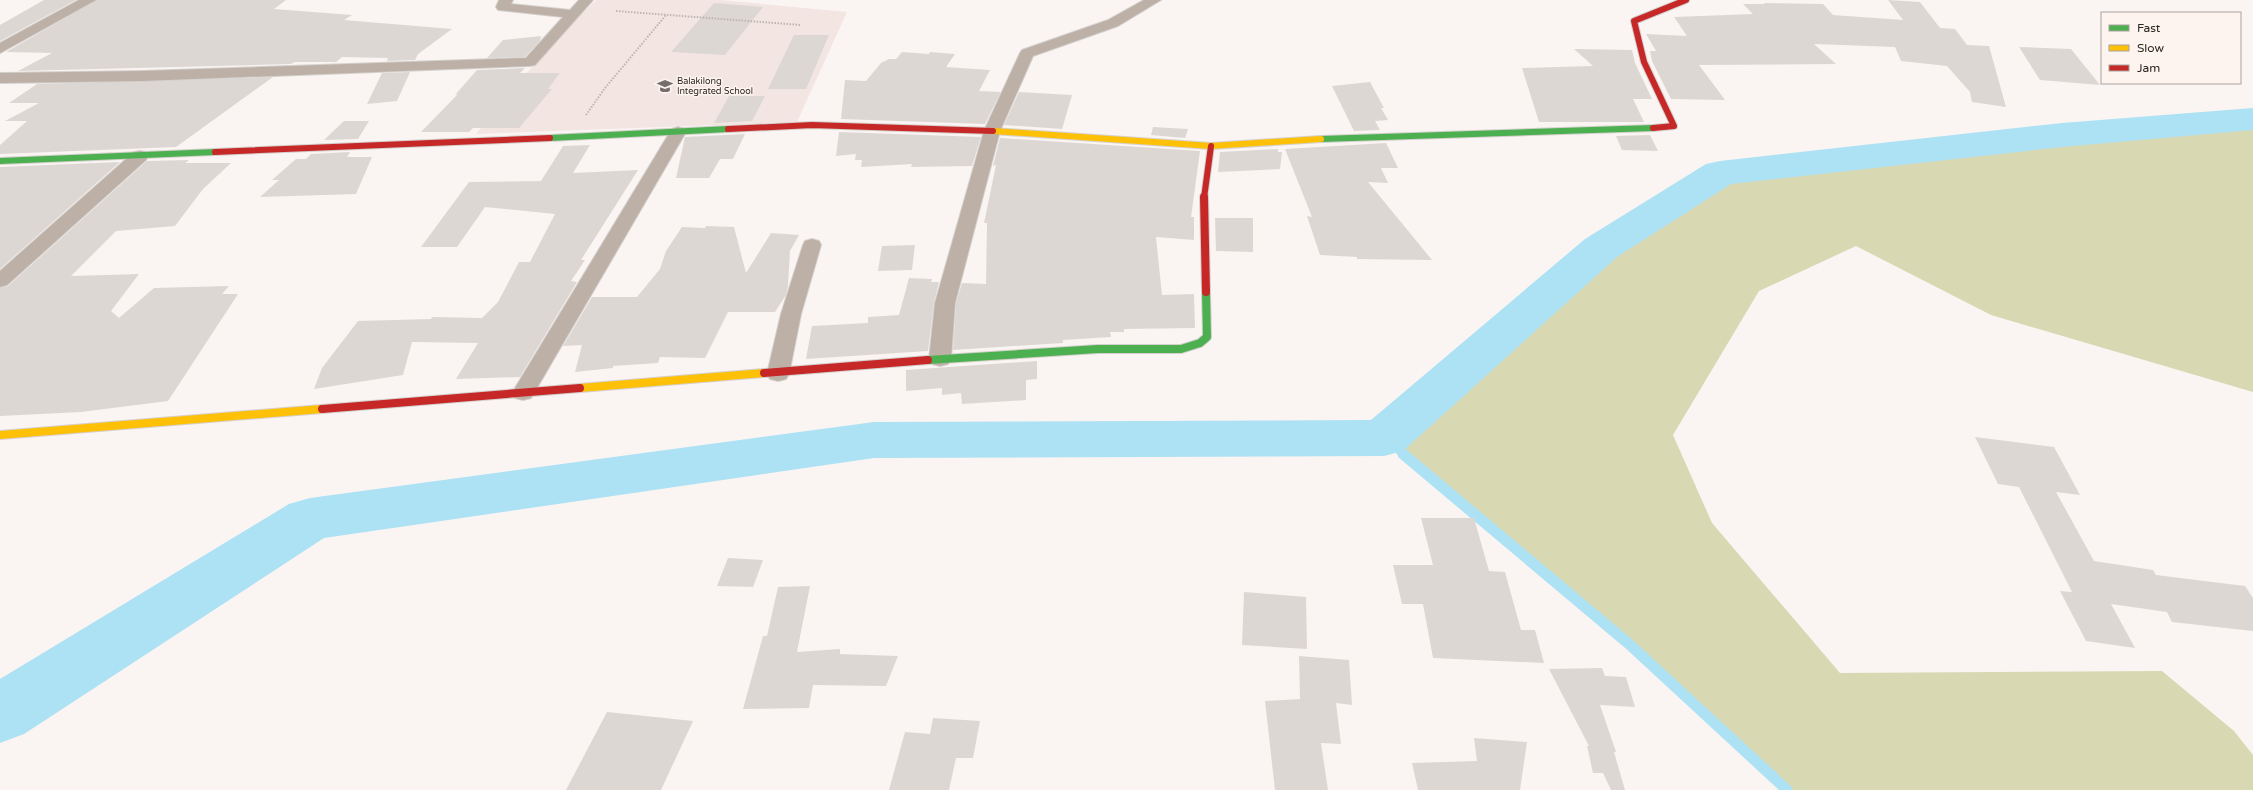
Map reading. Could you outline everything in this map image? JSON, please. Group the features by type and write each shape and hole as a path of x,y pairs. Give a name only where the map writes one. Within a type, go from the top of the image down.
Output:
{"street":[{"path":"0,49 89,0"},
{"path":"506,0 503,7 513,10 573,14"},
{"path":"0,78 150,76 530,62 586,0"},
{"path":"940,359 945,302 992,131 1027,53 1043,49 1113,24 1154,0"},
{"path":"0,161 571,137 812,125 992,131 1211,146 1346,138 1674,126 1649,80 1634,21 1660,9 1686,0"},
{"path":"523,393 678,132"},
{"path":"0,435 778,374 940,359 1098,349 1181,349 1200,343 1207,338 1204,200 1211,146"},
{"path":"0,281 140,156"},
{"path":"778,374 791,314 812,245"}],"path":[{"path":"616,11 801,24"},
{"path":"571,137 605,88 667,15"}],"shaded area":[{"name":"Balakilong Integrated School","path":"596,0 721,0 847,12 797,122 476,134 547,49"}],"green space":[{"path":"2253,122 2253,392 1991,315 1856,246 1759,291 1673,435 1712,523 1840,673 2162,671 2234,731 2253,755 2253,790 1787,790 1629,644 1384,438 1601,248 1720,173"}],"building":[{"path":"44,0 76,0 0,41 0,25"},
{"path":"97,0 286,0 274,9 352,15 344,20 452,29 418,54 415,60 387,61 388,58 342,57 336,62 295,62 291,64 18,71 52,53 6,52"},
{"path":"1888,0 1920,2 1940,28 1955,29 1967,45 1989,46 2006,107 1972,102 1970,92 1947,66 1901,61 1895,47 1814,44 1836,64 1699,65 1725,100 1671,99 1652,61 1650,51 1656,51 1646,34 1687,36 1674,17 1753,14 1743,4 1823,4 1833,15 1903,20"},
{"path":"714,3 763,7 725,55 671,52"},
{"path":"794,35 829,35 806,89 768,89"},
{"path":"541,36 540,41 525,57 487,58 503,40"},
{"path":"2019,47 2071,49 2100,85 2040,80"},
{"path":"1574,49 1632,50 1635,63 1652,99 1633,99 1644,122 1539,122 1522,68 1593,66"},
{"path":"902,52 955,54 946,67 990,70 979,91 1001,92 985,124 841,119 845,80 866,81 881,63 889,59 896,59"},
{"path":"525,68 520,73 560,73 548,89 552,89 519,128 473,128 469,132 421,132 458,94 455,95 477,70"},
{"path":"410,72 397,101 367,104 382,73"},
{"path":"273,77 176,147 0,154 0,145 27,121 5,121 39,103 9,103 37,84"},
{"path":"1370,82 1384,108 1381,108 1388,120 1375,121 1380,130 1354,131 1332,86"},
{"path":"1019,92 1072,95 1062,129 1004,125"},
{"path":"729,96 765,96 752,121 714,123"},
{"path":"344,121 369,121 358,139 324,140"},
{"path":"1153,127 1188,129 1185,138 1151,135"},
{"path":"839,132 981,137 972,166 911,167 912,164 861,167 862,160 855,160 856,154 836,156"},
{"path":"745,134 733,159 720,159 709,178 676,178 685,137"},
{"path":"1650,135 1658,151 1622,150 1616,136"},
{"path":"1000,138 1200,151 1191,217 1194,217 1194,240 1156,237 1162,295 1194,294 1195,328 1124,329 1124,332 1110,332 1111,337 1063,340 1063,343 953,350 956,303 962,283 986,284 987,223 984,223 996,165 993,166"},
{"path":"1386,143 1398,168 1381,168 1388,183 1368,182 1432,260 1357,259 1357,257 1320,255 1307,216 1312,217 1285,149"},
{"path":"590,145 573,173 638,170 581,260 585,260 571,281 577,282 520,377 456,379 478,343 412,342 403,375 314,389 322,368 358,321 431,319 432,317 482,318 498,302 519,262 530,262 555,214 485,207 457,247 421,247 469,182 541,181 563,146"},
{"path":"1278,149 1278,152 1282,152 1280,169 1218,172 1220,152"},
{"path":"350,152 347,157 372,157 356,194 260,197 279,180 272,180 296,159 306,159 311,154"},
{"path":"189,160 185,163 231,163 203,189 175,226 116,231 71,276 139,274 111,311 119,318 154,288 229,286 222,294 238,294 168,401 81,412 0,416 0,288 8,286 147,161"},
{"path":"120,162 0,269 0,167"},
{"path":"1215,218 1253,218 1253,252 1216,251"},
{"path":"706,226 734,227 746,273 771,233 799,235 790,251 786,295 775,312 728,312 705,358 660,357 658,363 613,366 613,368 575,372 582,345 563,346 592,297 637,297 660,269 666,251 682,227 705,228"},
{"path":"915,245 912,270 878,271 882,246"},
{"path":"909,278 932,279 931,282 939,282 934,303 928,351 806,359 812,326 868,323 868,317 899,315"},
{"path":"1037,361 1037,379 1026,380 1026,400 962,404 961,393 942,395 942,388 906,391 906,370"},
{"path":"1975,437 2054,447 2080,495 2056,492 2094,561 2153,570 2156,575 2245,586 2253,598 2253,631 2172,622 2167,612 2111,604 2135,648 2086,641 2060,591 2072,592 2019,487 1998,484"},
{"path":"1421,518 1474,518 1489,571 1505,572 1521,630 1535,630 1544,663 1433,658 1423,604 1402,604 1393,565 1433,565"},
{"path":"728,558 763,560 753,587 717,586"},
{"path":"810,586 797,652 840,649 840,654 898,656 886,686 813,685 809,708 743,709 763,636 767,636 778,587"},
{"path":"1244,592 1306,597 1307,649 1242,645"},
{"path":"1299,656 1349,660 1352,705 1336,703 1341,744 1321,743 1328,790 1275,790 1265,701 1300,699"},
{"path":"1602,668 1605,676 1626,677 1635,707 1600,705 1616,752 1614,752 1625,790 1611,790 1603,773 1593,773 1587,746 1589,746 1549,669"},
{"path":"607,712 693,721 661,790 566,790"},
{"path":"933,718 980,721 973,758 956,758 949,790 889,790 905,732 930,734"},
{"path":"1474,738 1527,742 1520,790 1418,790 1412,763 1477,761"}],"waterway":[{"path":"0,714 310,519 874,440 1384,438 1601,248 1720,173 2062,135 2253,119"},
{"path":"1384,438 1404,455"},
{"path":"1403,454 1629,644 1787,790"}],"traffic: fast":[{"path":"1321,139 1653,128"},
{"path":"550,138 728,129"},
{"path":"0,161 215,152"},
{"path":"928,360 1098,349 1181,349 1200,343 1207,337 1206,292"}],"traffic: slow":[{"path":"993,131 1211,146 1321,139"},
{"path":"580,388 764,373"},
{"path":"0,435 322,409"}],"traffic: jam":[{"path":"1653,128 1674,126 1644,62 1634,21 1686,0"},
{"path":"728,129 812,125 993,131"},
{"path":"215,152 550,138"},
{"path":"1206,292 1204,200 1211,146"},
{"path":"764,373 928,360"},
{"path":"322,409 580,388"}],"place":[{"name":"Balakilong Integrated School","path":"665,86"}]}
